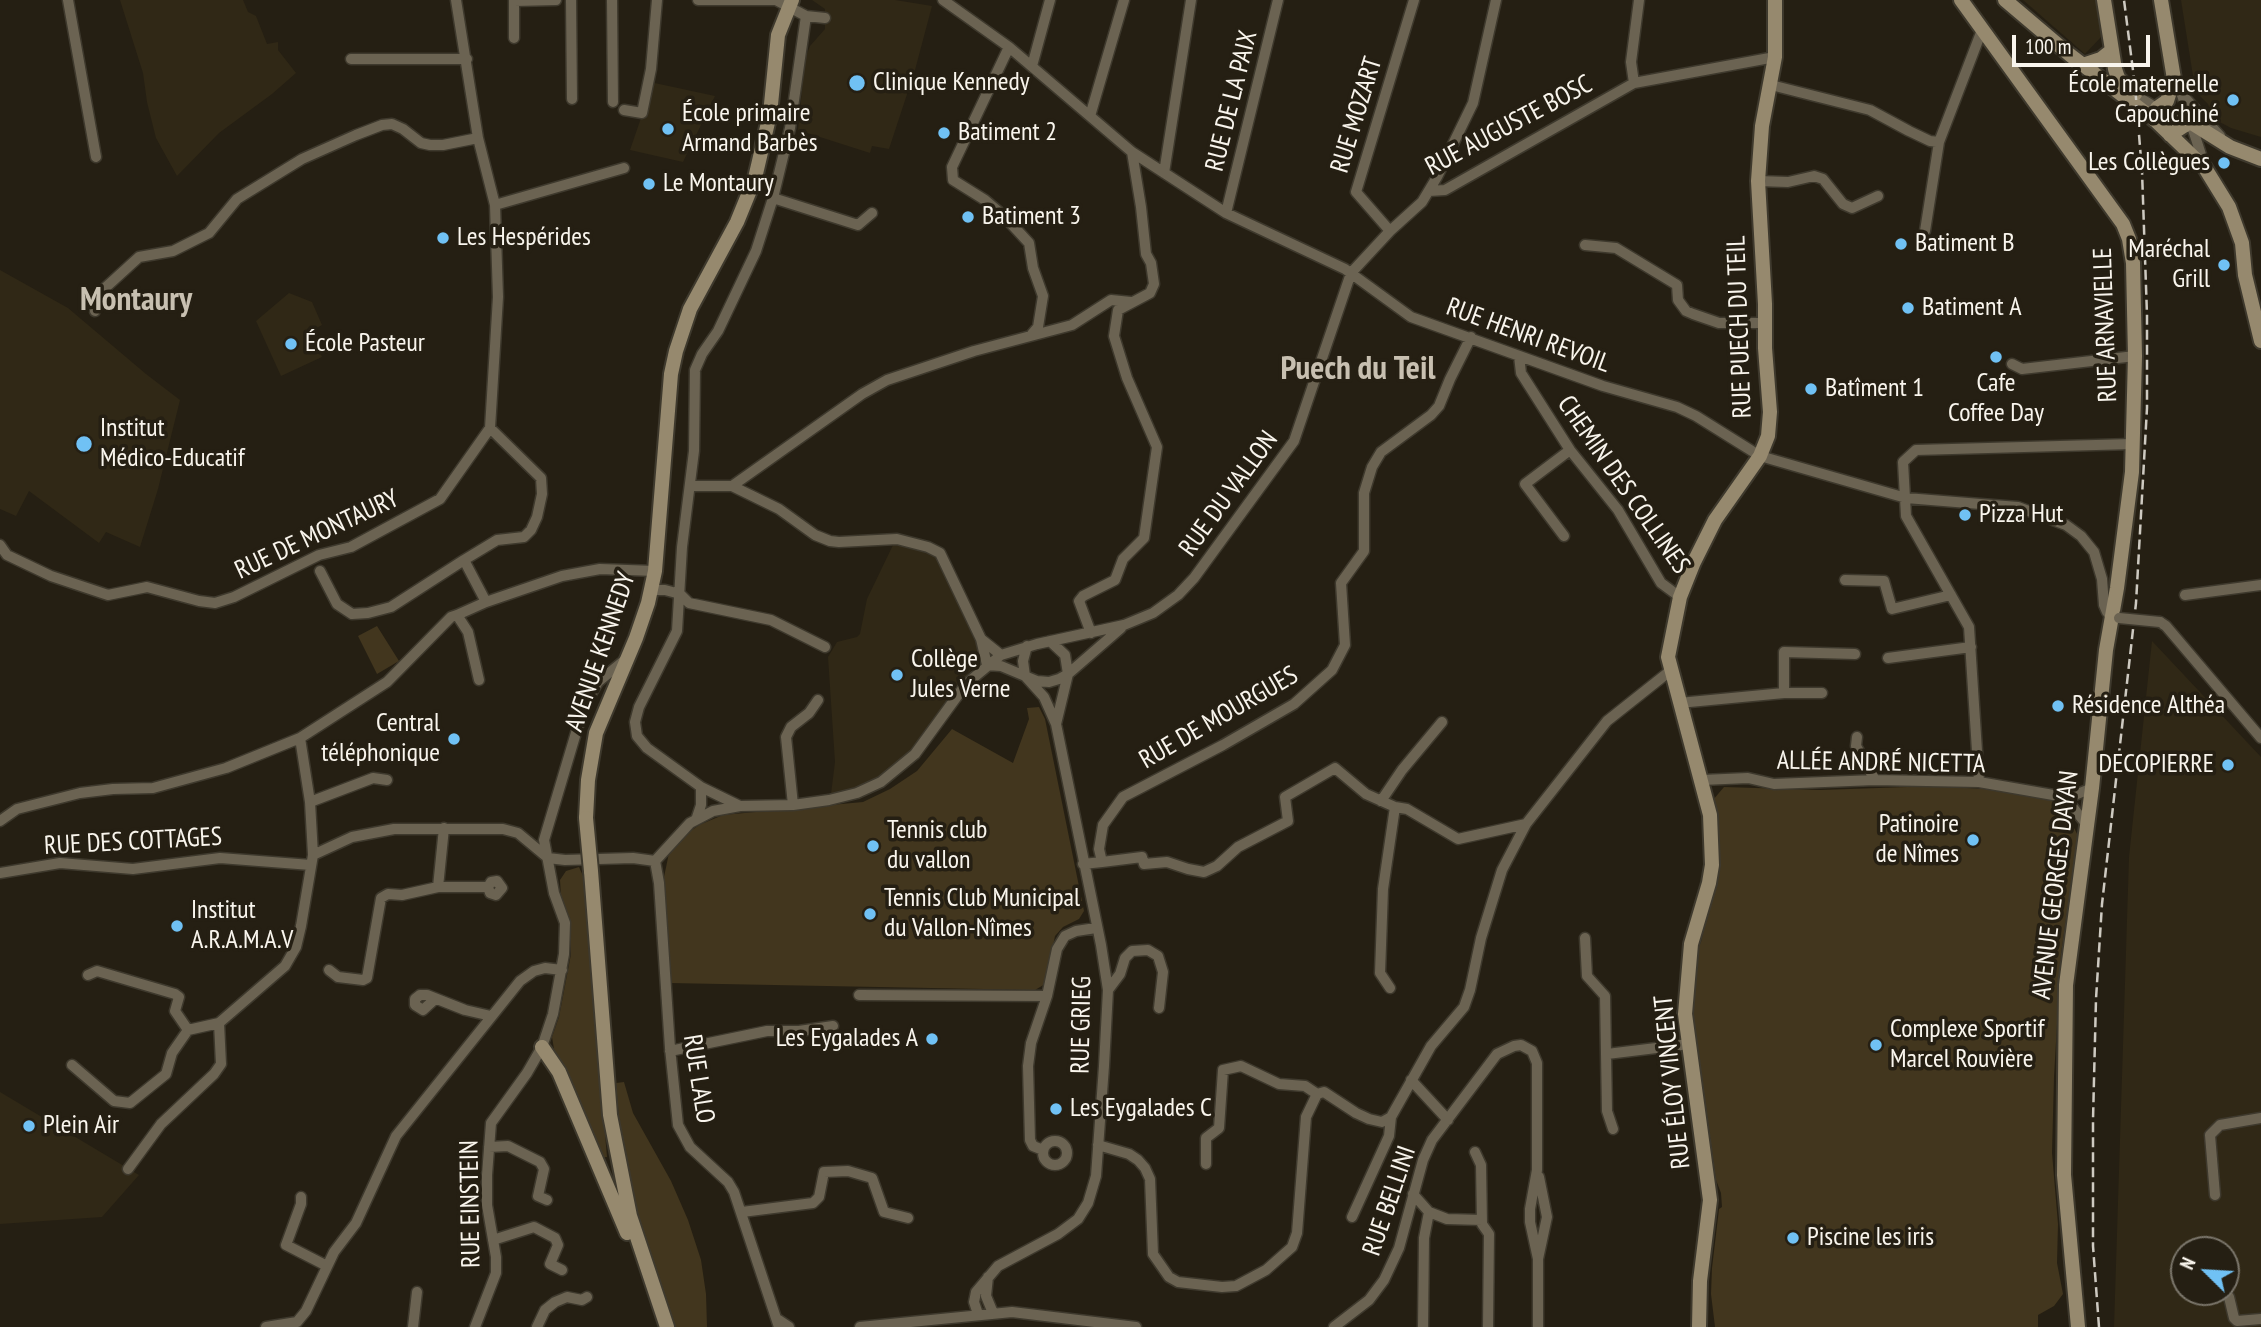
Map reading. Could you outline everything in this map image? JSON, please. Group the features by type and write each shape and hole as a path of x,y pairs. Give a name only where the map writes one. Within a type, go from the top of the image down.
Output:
{"street":[{"path":"68,0 96,157"},
{"path":"320,571 337,604 352,614 368,613 391,607 497,540 524,537 537,517 542,494 541,478 490,428 498,297 495,205 478,138 456,0"},
{"path":"514,38 514,1 556,0"},
{"path":"571,0 572,99"},
{"path":"612,0 613,102"},
{"path":"624,110 642,113 651,69 657,0"},
{"path":"698,0 791,2 806,16 825,18"},
{"name":"RUE HENRI REVOIL","path":"943,0 1009,47 1132,152 1226,213 1351,273 1410,317 1603,386 1677,407 1760,456 1903,497 2018,507 2066,525 2081,536 2094,552 2102,579 2104,605 2116,617"},
{"path":"1032,66 1050,0"},
{"path":"1090,117 1124,0"},
{"path":"1164,173 1191,0"},
{"name":"RUE DE LA PAIX","path":"1226,213 1278,0"},
{"name":"RUE MOZART","path":"1390,231 1356,192 1414,0"},
{"path":"1429,191 1473,103 1496,0"},
{"path":"1634,83 1631,62 1639,0"},
{"name":"RUE PUECH DU TEIL","path":"1670,671 1668,657 1680,597 1715,520 1760,456 1768,436 1770,412 1758,181 1762,125 1774,57 1774,0"},
{"name":"RUE ARNAVIELLE","path":"1961,0 2127,232 2133,263 2135,356 2132,472 2116,617"},
{"path":"2005,0 2156,121 2205,168"},
{"path":"2104,0 2111,51 2119,79 2162,120 2170,135"},
{"path":"2161,0 2175,79 2182,95 2189,126 2205,168 2229,207 2242,243 2245,275 2261,341"},
{"name":"AVENUE KENNEDY","path":"667,1327 630,1216 610,1115 586,818 587,780 596,733 643,619 655,571 671,374 676,351 690,309 737,222 752,188 770,114 778,35 791,2"},
{"path":"740,806 701,786 647,748 637,736 635,722 639,707 677,631 682,547 694,451 695,370 718,331 756,251 773,198 790,128 806,16"},
{"path":"1925,231 1939,142 1982,30"},
{"path":"1009,47 952,167 953,180 985,200 1029,243 1033,268 1043,296 1038,327 1032,334"},
{"path":"2083,65 2101,59 2111,51"},
{"name":"RUE AUGUSTE BOSC","path":"1351,273 1390,231 1422,202 1429,191 1445,190 1634,83 1774,57"},
{"path":"351,59 467,59"},
{"path":"2157,108 2167,101 2175,79"},
{"path":"1771,85 1870,110 1930,141 1939,142"},
{"path":"2182,95 2230,147"},
{"path":"2140,98 2230,147 2261,159"},
{"path":"95,311 106,288 139,257 173,251 209,233 237,199 302,159 382,125 392,124 421,143 430,145 478,138"},
{"path":"2170,135 2189,126"},
{"path":"1090,633 1079,601 1083,596 1115,580 1123,559 1144,538 1157,447 1127,378 1115,336 1118,310 1150,293 1154,284 1151,263 1146,254 1132,152"},
{"path":"495,205 624,168"},
{"path":"1758,181 1788,182 1814,176 1823,179 1843,204 1852,208 1878,196"},
{"path":"773,198 858,225 872,213"},
{"path":"1585,245 1616,248 1676,285 1678,300 1686,311 1719,323 1765,323"},
{"name":"RUE DU VALLON","path":"697,817 740,806 793,805 829,800 857,793 881,782 915,754 966,684 1001,655 1027,646 1124,625 1153,613 1178,595 1194,578 1294,441 1351,273"},
{"path":"732,486 873,387 942,360 1072,325 1111,300 1131,302"},
{"name":"RUE DE MOURGUES","path":"1102,862 1099,849 1103,825 1124,797 1294,704 1332,670 1345,645 1341,583 1364,551 1364,493 1376,459 1439,406 1471,337"},
{"name":"CHEMIN DES COLLINES","path":"1518,356 1521,373 1570,450 1618,510 1661,583 1680,597"},
{"path":"2012,364 2022,369 2135,356"},
{"name":"RUE DE MONTAURY","path":"0,545 7,555 51,576 99,593 108,595 147,587 215,603 234,597 319,555 351,548 440,499 490,428"},
{"path":"1979,782 1969,627 1906,516 1903,462 1916,450 2132,444"},
{"path":"1564,536 1525,484 1570,450"},
{"path":"691,486 732,486 779,509 815,535 830,541 897,539 940,553 981,639 987,666 1001,666 1037,681 1049,682 1068,674 1065,655 1050,641"},
{"path":"464,560 486,602"},
{"path":"0,821 17,809 80,793 113,789 153,789 226,768 300,738 387,682 451,617 486,602 562,576 600,569 655,571"},
{"path":"1845,580 1884,580 1892,609 1951,595"},
{"path":"2185,595 2261,585"},
{"path":"651,590 665,590 680,594 689,603 771,620 825,647"},
{"path":"457,615 468,632 479,681"},
{"path":"2116,617 2160,622 2166,626 2261,738"},
{"name":"AVENUE GEORGES DAYAN","path":"2078,1327 2064,1175 2068,963 2087,825 2089,789 2116,617"},
{"name":"RUE DU VALLON","path":"1068,674 1124,625"},
{"path":"981,639 1001,655"},
{"path":"1025,676 1023,661 1027,646"},
{"path":"1888,658 1971,648"},
{"path":"1784,693 1784,652 1855,654"},
{"name":"RUE EINSTEIN","path":"478,1326 496,1273 487,1205 491,1123 542,1047 553,1014 562,970 565,923 554,893 544,840 584,706 598,682 627,659"},
{"path":"1352,1217 1389,1136 1391,1116 1431,1046 1464,1007 1502,870 1526,824 1606,721 1670,671"},
{"name":"RUE ÉLOY VINCENT","path":"1670,671 1710,816 1712,865 1691,944 1685,1014 1710,1200 1700,1281 1699,1327"},
{"name":"RUE GRIEG","path":"1056,724 1068,674"},
{"name":"RUE GRIEG","path":"958,1316 998,1266 1058,1234 1078,1219 1094,1187 1108,990 1056,724 1044,697 1025,676"},
{"path":"1679,703 1784,693 1822,693"},
{"path":"793,805 786,737 791,727 809,713 818,701"},
{"path":"1381,801 1402,770 1442,722"},
{"path":"1857,737 1856,746 1875,780"},
{"path":"72,1065 114,1101 130,1103 166,1074 172,1053 188,1030 219,1023 285,966 296,947 312,860 310,803 300,738"},
{"path":"1083,864 1142,857 1144,864 1167,862 1204,872 1217,866 1238,847 1288,821 1285,797 1335,768 1366,794 1395,807 1407,809 1458,839 1526,824"},
{"path":"310,803 373,778 387,780"},
{"name":"ALLÉE ANDRÉ NICETTA","path":"1702,780 1748,778 1774,784 1875,780 1979,782 2059,796 2075,795 2089,789"},
{"path":"548,858 633,858 655,861 697,817 701,805 701,786"},
{"path":"2077,813 2089,789"},
{"path":"2059,796 2087,825"},
{"path":"1390,988 1380,973 1383,889 1395,807"},
{"path":"438,887 444,828"},
{"name":"RUE DES COTTAGES","path":"0,873 60,863 133,869 220,858 312,860 352,837 394,829 503,829 518,833 548,858"},
{"name":"RUE LALO","path":"655,861 678,1125 690,1147 728,1182 742,1212 778,1323 789,1327"},
{"path":"329,970 338,977 363,980 367,978 382,896 402,895 438,887 488,887"},
{"path":"1043,1150 1033,1146 1030,1140 1028,1066 1031,1043 1047,996 1057,949 1065,936 1096,928"},
{"path":"1586,938 1587,976 1605,996 1607,1111 1613,1129"},
{"path":"1108,990 1120,974 1125,958 1132,951 1148,950 1158,956 1163,972 1160,1008"},
{"path":"266,1327 297,1322 306,1311 334,1252 356,1223 396,1136 520,981 534,971 545,968 562,970"},
{"path":"88,975 97,971 175,994 179,997 175,1011 188,1030"},
{"path":"859,995 1047,996"},
{"path":"435,999 491,1016"},
{"path":"128,1169 161,1124 214,1074 221,1064 219,1023"},
{"path":"670,1051 767,1031 799,1031 833,1026"},
{"path":"1606,1054 1689,1044"},
{"name":"RUE BELLINI","path":"1334,1327 1369,1300 1384,1280 1399,1248 1423,1160 1432,1140 1497,1054 1514,1046 1521,1045 1532,1051 1537,1063 1537,1170"},
{"path":"542,1047 559,1072 629,1238 640,1271 656,1299"},
{"path":"1206,1164 1206,1138 1219,1128 1223,1070 1241,1066 1279,1084 1305,1086 1317,1094"},
{"path":"1411,1080 1448,1120"},
{"path":"1098,1145 1129,1154 1138,1160 1150,1179 1153,1254 1169,1278 1178,1282 1236,1286 1266,1270 1292,1247 1295,1240 1299,1219 1306,1116 1317,1094 1324,1092 1369,1119 1382,1122 1391,1116"},
{"path":"2215,1195 2210,1135 2220,1125 2261,1118"},
{"path":"489,1147 508,1146 540,1162 544,1169 538,1196 547,1200"},
{"path":"1475,1152 1481,1165 1482,1220 1489,1234 1488,1327"},
{"path":"1537,1170 1530,1222 1538,1259"},
{"path":"1537,1170 1547,1217 1538,1259 1538,1327"},
{"path":"742,1212 813,1203 819,1197 824,1172 848,1171 872,1178 884,1212 908,1218"},
{"path":"1413,1194 1429,1212 1447,1219 1482,1220"},
{"path":"301,1197 286,1245 327,1266"},
{"path":"1423,1327 1424,1238 1429,1212"},
{"path":"493,1240 534,1227 555,1238 558,1245 550,1264 562,1270"},
{"path":"988,1277 986,1296 993,1313"},
{"path":"413,1327 417,1292"},
{"path":"976,1292 974,1302 978,1314"},
{"path":"537,1327 545,1310 555,1302 567,1297 582,1300 587,1297"},
{"path":"2232,1306 2237,1321 2261,1319"},
{"path":"860,1327 1012,1312 1136,1327"}],"shaded area":[{"path":"120,0 243,0 248,12 256,16 267,44 278,42 278,50 296,73 219,133 177,176 156,138 143,73"},
{"name":"Clinique Kennedy","path":"812,0 895,0 932,6 915,70 889,149 872,146 870,153 798,130 805,59 810,46 825,29 825,9"},
{"path":"2023,0 2097,0 2102,36 2085,54"},
{"path":"2181,0 2261,0 2261,137 2231,128 2214,119 2208,104 2200,96 2193,76"},
{"name":"École primaire Armand Barbès","path":"650,82 715,96 683,162 630,150"},
{"name":"Institut Médico-Educatif","path":"0,270 68,308 180,400 158,489 140,547 106,532 99,543 29,491 16,516 0,509"},
{"name":"École Pasteur","path":"289,293 312,302 322,325 311,331 322,357 281,376 256,321"},
{"name":"Collège Jules Verne","path":"893,545 917,548 937,558 976,643 978,653 975,666 958,684 912,751 895,767 875,780 831,794 835,762 828,657 837,642 860,634 867,599"},
{"path":"377,626 399,661 377,674 358,636"},
{"path":"2152,641 2261,757 2261,1327 2114,1327 2129,857"},
{"name":"Tennis club du vallon","path":"1039,707 1045,719 1084,911 1079,919 1063,927 1055,936 1045,984 1035,990 669,983 664,877 669,853 681,838 699,825 723,815 863,802 890,789 917,771 952,729 1013,763 1029,719 1027,708"},
{"name":"Complexe Sportif Marcel Rouvière","path":"1936,786 2030,792 2060,799 2078,836 2061,954 2054,1077 2052,1153 2058,1224 2057,1263 2063,1294 2054,1306 2038,1315 2038,1327 1715,1327 1711,1294 1712,1268 1719,1209 1722,1207 1693,1013 1697,951 1717,874 1713,800 1724,787 1820,790"},
{"path":"579,867 583,876 607,1157 600,1158 554,1049 552,1037 559,1017 571,954 569,919 561,897 560,880 566,871"},
{"path":"624,1082 633,1113 671,1181 688,1220 701,1260 707,1327 674,1327 660,1295 634,1212 622,1152 616,1083"},
{"name":"Plein Air","path":"0,1092 139,1175 102,1217 0,1224"}],"railway":[{"path":"2099,1327 2093,1246 2096,999 2102,904 2136,603 2147,408 2142,171 2124,0"}],"place":[{"name":"Clinique Kennedy","path":"857,83"},
{"name":"École maternelle Capouchiné","path":"2233,100"},
{"name":"École primaire Armand Barbès","path":"668,129"},
{"name":"Batiment 2","path":"944,133"},
{"name":"Les Collègues","path":"2224,163"},
{"name":"Le Montaury","path":"649,184"},
{"name":"Batiment 3","path":"968,217"},
{"name":"Les Hespérides","path":"443,238"},
{"name":"Batiment B","path":"1901,244"},
{"name":"Maréchal Grill","path":"2224,265"},
{"name":"Batiment A","path":"1908,308"},
{"name":"École Pasteur","path":"291,344"},
{"name":"Cafe Coffee Day","path":"1996,357"},
{"name":"Batîment 1","path":"1811,389"},
{"name":"Institut Médico-Educatif","path":"84,444"},
{"name":"Pizza Hut","path":"1965,515"},
{"name":"Collège Jules Verne","path":"897,675"},
{"name":"Résidence Althéa","path":"2058,706"},
{"name":"Central téléphonique","path":"454,739"},
{"name":"DECOPIERRE","path":"2228,765"},
{"name":"Patinoire de Nîmes","path":"1973,840"},
{"name":"Tennis club du vallon","path":"873,846"},
{"name":"Tennis Club Municipal du Vallon-Nîmes","path":"870,914"},
{"name":"Institut A.R.A.M.A.V","path":"177,926"},
{"name":"Les Eygalades A","path":"932,1039"},
{"name":"Complexe Sportif Marcel Rouvière","path":"1876,1045"},
{"name":"Les Eygalades C","path":"1056,1109"},
{"name":"Plein Air","path":"29,1126"},
{"name":"Piscine les iris","path":"1793,1238"}],"district":[{"name":"Montaury","path":"136,301"},
{"name":"Puech du Teil","path":"1358,370"}]}
